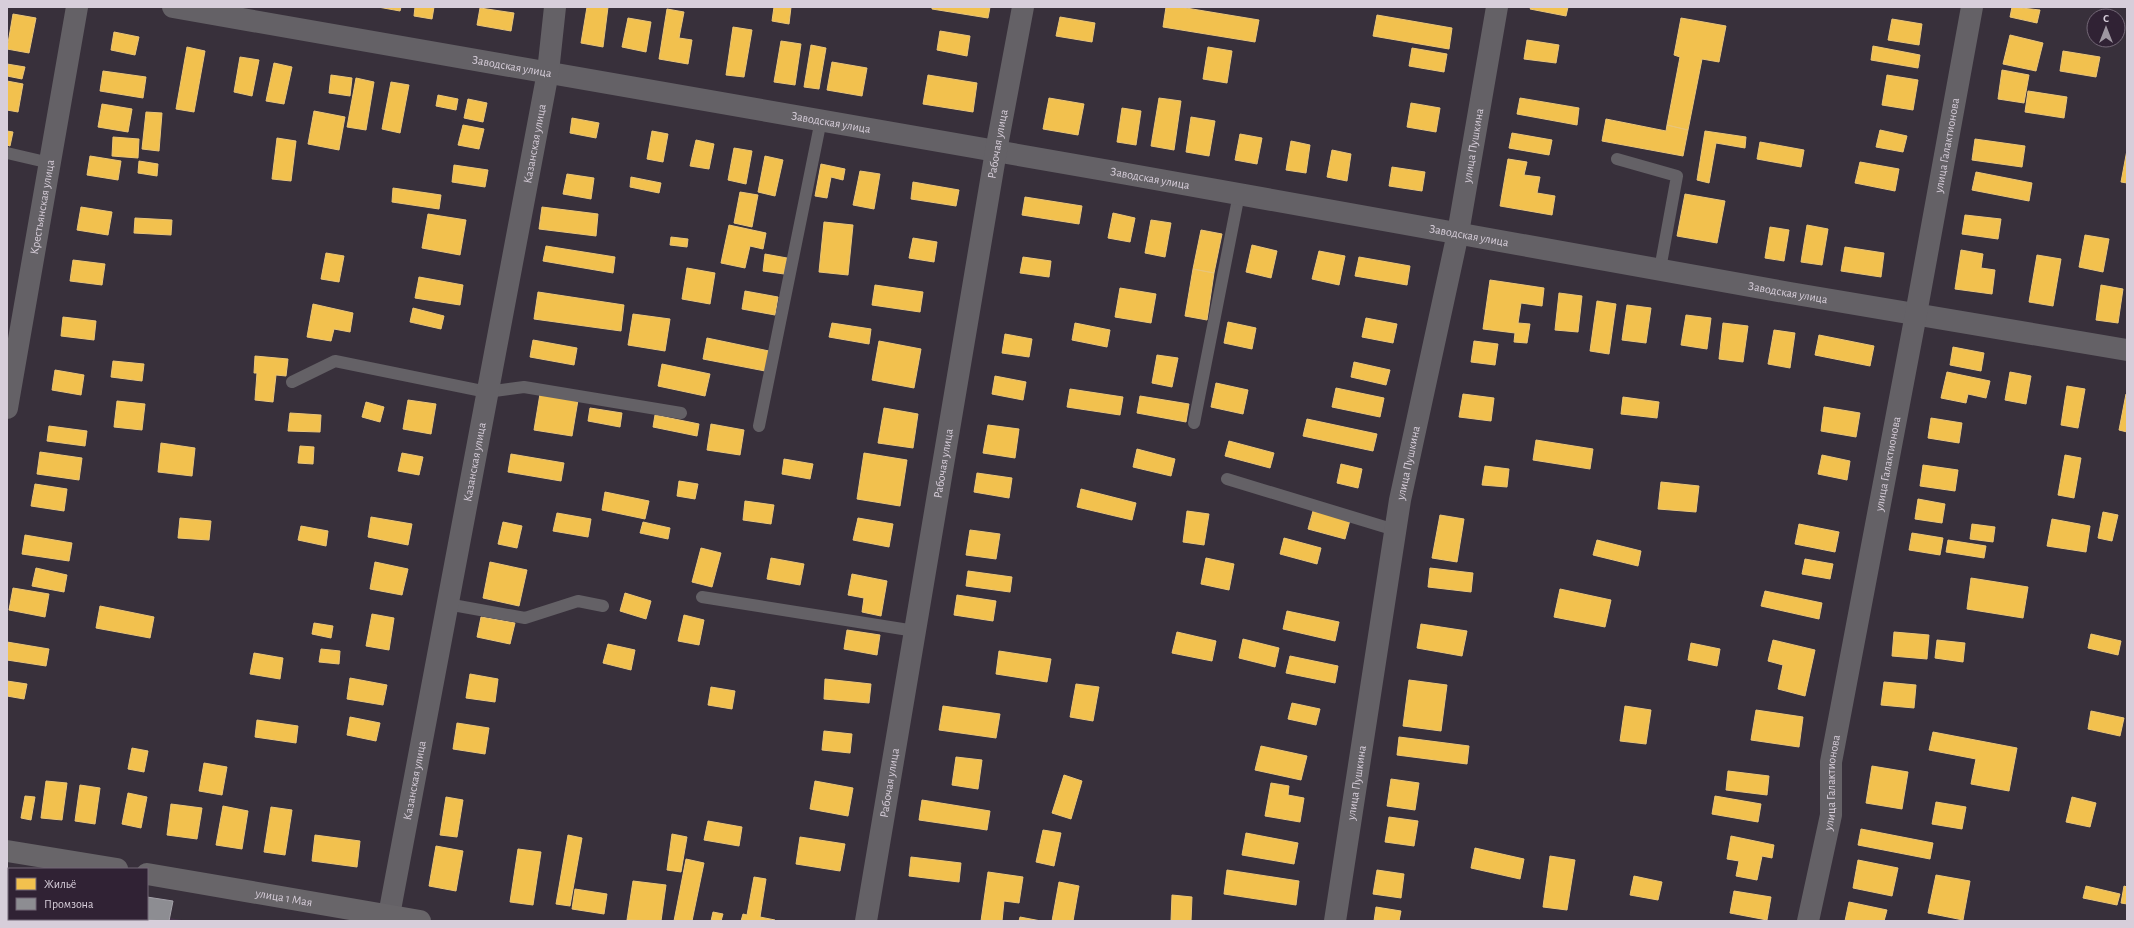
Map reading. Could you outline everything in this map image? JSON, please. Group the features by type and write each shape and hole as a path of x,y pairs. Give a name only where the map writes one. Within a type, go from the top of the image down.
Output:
{"main road":[{"path":"7,851 111,868"},
{"name":"улица 1 Мая","path":"148,874 420,921"}],"street":[{"name":"Крестьянская улица","path":"7,408 77,7"},
{"name":"Заводская улица","path":"173,7 821,120 1660,270 2127,350"},
{"name":"Казанская улица","path":"389,916 548,72 555,7"},
{"name":"Рабочая улица","path":"866,921 996,151 1023,7"},
{"name":"улица Пушкина","path":"1335,921 1400,500 1458,233 1497,7"},
{"name":"улица Галактионова","path":"1808,921 1831,815 1831,762 1916,314 1972,7"}],"lane":[{"path":"759,426 821,120"},
{"path":"7,153 50,163"},
{"path":"1617,159 1676,176 1660,270"},
{"path":"1194,424 1239,194"},
{"path":"292,382 335,361 487,392 524,387 681,413"},
{"path":"1228,479 1395,530"},
{"path":"702,597 915,631"},
{"path":"448,604 525,618 578,601 603,606"}],"shaded area":[{"path":"7,890 8,920 148,920 148,914 187,921 7,921"}],"building: Жильё":[{"path":"378,7 401,7 400,11"},
{"path":"415,7 434,7 432,19 414,16"},
{"path":"587,7 608,7 603,47 581,43"},
{"path":"774,7 791,7 789,24 772,21"},
{"path":"932,7 990,7 988,18 932,9"},
{"path":"1166,7 1180,7 1259,20 1255,42 1163,27"},
{"path":"1531,7 1568,7 1566,16 1530,9"},
{"path":"2012,7 2040,10 2037,23 2010,17"},
{"path":"480,8 514,13 511,31 477,25"},
{"path":"667,9 684,12 679,38 692,40 688,64 659,59"},
{"path":"13,14 36,18 29,53 7,49"},
{"path":"1377,15 1452,28 1449,49 1373,36"},
{"path":"1060,17 1095,23 1092,42 1056,36"},
{"path":"628,18 651,22 646,52 622,47"},
{"path":"1681,18 1726,26 1719,62 1702,59 1688,130 1667,125 1680,57 1674,55"},
{"path":"1892,19 1922,24 1919,45 1888,40"},
{"path":"733,27 752,30 744,77 726,75"},
{"path":"940,31 970,36 967,56 937,50"},
{"path":"114,32 139,37 135,55 111,50"},
{"path":"2010,35 2043,43 2036,71 2003,64"},
{"path":"1527,40 1559,45 1556,63 1524,59"},
{"path":"781,41 801,44 795,85 774,82"},
{"path":"811,45 826,48 819,89 804,87"},
{"path":"1873,46 1920,55 1918,68 1871,60"},
{"path":"187,47 205,51 194,112 176,109"},
{"path":"1208,47 1232,51 1227,83 1203,79"},
{"path":"1412,48 1447,54 1444,72 1409,66"},
{"path":"2063,51 2100,57 2096,77 2060,71"},
{"path":"240,57 259,60 252,96 234,92"},
{"path":"832,62 867,68 862,96 827,90"},
{"path":"274,63 292,67 284,104 266,101"},
{"path":"7,64 25,67 22,79 7,76"},
{"path":"2002,70 2029,75 2024,103 1998,99"},
{"path":"103,71 146,77 143,98 100,91"},
{"path":"331,75 352,78 350,96 329,93"},
{"path":"928,75 977,83 973,112 923,104"},
{"path":"1887,75 1918,80 1913,110 1882,105"},
{"path":"356,78 374,82 366,130 347,127"},
{"path":"7,81 23,84 18,112 7,110"},
{"path":"391,82 409,85 400,133 382,129"},
{"path":"2028,91 2067,97 2064,118 2025,112"},
{"path":"438,95 458,99 456,110 436,106"},
{"path":"1049,98 1084,104 1078,135 1043,129"},
{"path":"1159,98 1181,101 1174,150 1151,146"},
{"path":"1520,98 1579,108 1577,125 1517,114"},
{"path":"468,99 487,103 483,122 464,118"},
{"path":"1411,103 1440,108 1436,132 1407,127"},
{"path":"102,104 132,109 128,132 98,127"},
{"path":"1122,108 1141,111 1136,145 1117,142"},
{"path":"314,111 345,117 339,150 308,144"},
{"path":"146,112 162,113 159,151 142,149"},
{"path":"1191,117 1215,121 1209,156 1186,152"},
{"path":"572,118 599,123 596,138 570,133"},
{"path":"1606,119 1666,131 1667,125 1688,130 1683,156 1602,141"},
{"path":"463,125 484,129 479,149 458,145"},
{"path":"1880,130 1907,136 1903,152 1876,147"},
{"path":"7,131 13,132 10,146 7,145"},
{"path":"652,131 668,134 663,162 647,159"},
{"path":"1705,131 1746,137 1745,148 1716,143 1709,183 1697,180"},
{"path":"1512,133 1552,140 1549,155 1509,148"},
{"path":"1240,134 1262,138 1257,164 1235,160"},
{"path":"113,137 139,139 138,158 112,156"},
{"path":"277,138 296,141 291,181 272,179"},
{"path":"1975,139 2025,146 2022,167 1972,160"},
{"path":"696,140 714,144 709,169 690,166"},
{"path":"1291,141 1310,145 1306,173 1286,170"},
{"path":"1760,142 1804,150 1801,167 1757,159"},
{"path":"734,148 752,151 746,184 728,180"},
{"path":"1332,150 1351,154 1347,181 1327,177"},
{"path":"2127,150 2127,183 2121,182"},
{"path":"90,156 121,161 118,180 87,175"},
{"path":"765,156 783,160 775,196 758,192"},
{"path":"1508,159 1527,162 1524,175 1540,177 1537,193 1555,196 1552,215 1500,206"},
{"path":"139,161 158,164 157,176 138,173"},
{"path":"1860,162 1899,169 1895,191 1855,183"},
{"path":"821,164 845,169 843,180 831,177 827,198 815,196"},
{"path":"454,165 488,170 485,187 452,182"},
{"path":"1392,167 1425,172 1422,191 1389,186"},
{"path":"860,171 880,174 874,209 853,205"},
{"path":"1976,172 2032,183 2029,201 1972,190"},
{"path":"567,174 594,178 591,199 563,194"},
{"path":"631,177 661,183 659,193 630,187"},
{"path":"913,182 959,190 956,206 911,199"},
{"path":"393,188 441,195 439,209 392,202"},
{"path":"740,192 758,195 752,227 734,223"},
{"path":"1685,194 1725,201 1717,243 1677,236"},
{"path":"1025,197 1082,206 1079,224 1022,215"},
{"path":"81,207 112,212 108,235 77,230"},
{"path":"542,207 598,214 596,236 539,229"},
{"path":"1113,213 1135,218 1130,242 1108,238"},
{"path":"428,214 466,220 460,255 422,248"},
{"path":"1965,215 2001,219 1998,239 1962,234"},
{"path":"135,218 172,220 171,235 134,233"},
{"path":"1151,220 1171,223 1165,257 1145,253"},
{"path":"824,222 853,225 848,275 819,272"},
{"path":"729,225 766,233 763,249 750,246 745,268 721,263"},
{"path":"1807,225 1828,229 1822,265 1801,262"},
{"path":"1770,227 1789,230 1784,261 1765,258"},
{"path":"1201,230 1222,234 1214,273 1193,269"},
{"path":"2085,235 2109,239 2103,272 2079,267"},
{"path":"671,237 688,239 687,247 670,245"},
{"path":"913,238 937,242 934,262 909,258"},
{"path":"1252,245 1277,251 1271,278 1246,272"},
{"path":"546,246 615,257 613,273 543,261"},
{"path":"1845,247 1884,253 1881,277 1841,271"},
{"path":"1961,250 1983,254 1981,268 1995,270 1992,294 1955,289"},
{"path":"1319,251 1345,256 1339,285 1312,279"},
{"path":"326,253 344,256 339,282 321,279"},
{"path":"765,254 787,258 784,274 763,271"},
{"path":"2037,255 2061,259 2053,306 2029,302"},
{"path":"1023,257 1051,261 1049,277 1020,273"},
{"path":"1359,257 1410,266 1407,285 1355,276"},
{"path":"73,260 105,264 102,285 70,281"},
{"path":"687,268 715,273 710,304 682,299"},
{"path":"1193,269 1214,273 1207,320 1185,316"},
{"path":"419,277 463,285 460,305 415,298"},
{"path":"1490,280 1544,288 1542,306 1521,303 1518,323 1530,324 1527,343 1514,342 1515,333 1483,329"},
{"path":"875,285 923,292 920,312 872,305"},
{"path":"2101,285 2123,289 2118,323 2096,320"},
{"path":"1120,288 1156,294 1151,323 1115,317"},
{"path":"745,291 778,297 775,315 742,309"},
{"path":"538,292 624,305 621,331 534,319"},
{"path":"1559,293 1582,296 1578,332 1555,330"},
{"path":"1597,301 1616,304 1609,354 1590,351"},
{"path":"313,304 353,313 350,332 334,329 331,341 307,337"},
{"path":"1627,305 1651,308 1646,343 1622,340"},
{"path":"413,308 444,316 441,329 410,322"},
{"path":"633,314 670,319 665,351 628,345"},
{"path":"1686,315 1711,318 1707,349 1681,345"},
{"path":"63,317 96,321 94,340 61,336"},
{"path":"1366,318 1397,324 1393,343 1362,337"},
{"path":"1228,322 1256,328 1252,349 1224,343"},
{"path":"832,323 871,329 869,344 829,337"},
{"path":"1075,323 1110,330 1107,347 1072,340"},
{"path":"1723,323 1748,326 1743,362 1719,359"},
{"path":"1774,330 1795,333 1790,368 1768,364"},
{"path":"1005,334 1032,339 1029,357 1002,353"},
{"path":"1819,335 1874,346 1870,366 1815,355"},
{"path":"707,338 769,351 765,371 703,359"},
{"path":"533,340 577,348 574,365 530,357"},
{"path":"879,341 921,349 914,388 872,380"},
{"path":"1474,341 1498,344 1495,365 1471,362"},
{"path":"1953,347 1984,353 1981,371 1950,365"},
{"path":"1157,355 1178,358 1172,387 1152,383"},
{"path":"255,356 288,359 286,376 276,375 273,402 255,400 257,373 254,373"},
{"path":"113,361 144,364 142,381 111,377"},
{"path":"1354,362 1390,370 1386,385 1351,377"},
{"path":"662,364 710,374 705,396 658,386"},
{"path":"55,370 84,375 81,395 52,390"},
{"path":"1947,372 1990,381 1986,398 1968,394 1966,403 1941,398"},
{"path":"2010,372 2031,376 2026,404 2005,400"},
{"path":"995,376 1026,382 1023,400 992,394"},
{"path":"1216,383 1248,390 1243,414 1211,407"},
{"path":"2067,386 2085,389 2078,428 2061,425"},
{"path":"1336,388 1384,398 1380,417 1332,407"},
{"path":"1070,389 1123,397 1120,415 1067,407"},
{"path":"540,394 578,400 572,436 534,430"},
{"path":"1463,394 1494,398 1491,421 1459,417"},
{"path":"2127,394 2127,432 2119,430"},
{"path":"1140,396 1189,404 1186,422 1137,413"},
{"path":"1623,397 1659,402 1657,418 1621,414"},
{"path":"408,400 436,404 431,434 403,429"},
{"path":"117,401 145,404 142,430 114,427"},
{"path":"366,402 384,407 380,422 362,417"},
{"path":"1824,407 1860,413 1856,437 1821,431"},
{"path":"590,408 622,413 620,427 588,421"},
{"path":"884,408 918,414 913,448 878,443"},
{"path":"290,413 321,415 320,432 288,431"},
{"path":"655,415 699,424 697,436 653,427"},
{"path":"1931,418 1962,423 1959,443 1928,438"},
{"path":"1307,419 1377,434 1373,451 1303,436"},
{"path":"711,424 744,430 740,455 707,450"},
{"path":"988,425 1019,429 1015,458 983,453"},
{"path":"49,426 87,431 85,446 47,441"},
{"path":"1536,440 1593,449 1590,469 1533,460"},
{"path":"1229,441 1274,453 1270,468 1225,456"},
{"path":"161,443 195,448 192,476 158,472"},
{"path":"300,446 314,447 313,464 298,463"},
{"path":"1137,449 1175,459 1171,476 1133,467"},
{"path":"40,452 82,458 79,480 37,474"},
{"path":"402,453 423,457 419,475 398,471"},
{"path":"864,453 907,460 900,506 857,499"},
{"path":"511,454 564,463 561,481 508,472"},
{"path":"1822,455 1850,461 1847,480 1818,474"},
{"path":"2065,455 2081,458 2074,498 2058,495"},
{"path":"784,459 813,464 810,479 782,474"},
{"path":"1341,464 1362,469 1358,488 1337,483"},
{"path":"1923,465 1958,470 1955,491 1920,486"},
{"path":"1485,466 1509,469 1507,487 1482,485"},
{"path":"977,473 1012,478 1009,498 974,492"},
{"path":"679,481 698,484 695,499 677,496"},
{"path":"1661,482 1699,486 1696,512 1658,509"},
{"path":"35,484 67,489 64,511 31,506"},
{"path":"1081,489 1136,503 1132,520 1077,507"},
{"path":"605,492 649,501 645,519 602,510"},
{"path":"1918,499 1945,504 1942,523 1915,519"},
{"path":"745,501 774,505 771,524 743,520"},
{"path":"1187,511 1209,514 1204,545 1183,542"},
{"path":"1313,511 1350,520 1345,539 1308,529"},
{"path":"2103,512 2118,515 2112,541 2098,538"},
{"path":"557,513 591,519 588,537 553,531"},
{"path":"1440,515 1464,519 1457,562 1432,558"},
{"path":"371,517 412,524 408,545 368,537"},
{"path":"180,518 211,521 209,540 178,538"},
{"path":"858,518 893,524 889,547 853,540"},
{"path":"2052,519 2090,526 2086,552 2047,546"},
{"path":"503,522 522,526 517,548 498,544"},
{"path":"643,522 670,528 668,539 640,533"},
{"path":"1799,524 1839,532 1835,552 1795,544"},
{"path":"1972,524 1995,527 1993,542 1970,539"},
{"path":"301,526 328,531 326,546 298,540"},
{"path":"970,530 1000,534 996,559 966,555"},
{"path":"1912,533 1943,538 1940,555 1909,550"},
{"path":"25,535 72,543 69,561 22,554"},
{"path":"1284,538 1321,548 1317,564 1280,554"},
{"path":"1597,540 1641,551 1638,566 1593,555"},
{"path":"1948,540 1986,546 1984,558 1946,552"},
{"path":"701,548 721,553 712,587 692,582"},
{"path":"771,558 804,564 800,585 767,579"},
{"path":"1206,558 1234,564 1229,590 1201,584"},
{"path":"1805,559 1833,564 1830,579 1802,574"},
{"path":"375,562 408,569 402,595 370,589"},
{"path":"490,562 527,570 519,606 483,598"},
{"path":"36,568 67,575 64,592 32,586"},
{"path":"1430,568 1473,573 1471,592 1428,587"},
{"path":"968,571 1012,577 1010,592 966,586"},
{"path":"852,574 887,581 881,616 862,612 864,598 848,595"},
{"path":"1971,578 2028,587 2023,618 1967,609"},
{"path":"13,588 49,594 45,617 9,610"},
{"path":"1560,589 1611,600 1605,627 1554,617"},
{"path":"1765,591 1822,603 1819,619 1761,606"},
{"path":"625,593 651,601 646,619 620,611"},
{"path":"957,595 996,601 993,621 954,615"},
{"path":"100,606 154,617 150,638 96,628"},
{"path":"1287,611 1339,622 1335,641 1283,629"},
{"path":"372,614 394,618 389,650 366,646"},
{"path":"684,615 704,620 699,645 678,641"},
{"path":"481,617 515,623 510,644 477,637"},
{"path":"314,623 333,626 331,638 312,634"},
{"path":"1421,624 1467,631 1462,656 1417,648"},
{"path":"847,630 880,635 877,655 844,649"},
{"path":"1177,632 1216,641 1212,661 1172,653"},
{"path":"1894,632 1929,635 1927,659 1892,656"},
{"path":"2091,634 2121,641 2118,655 2088,648"},
{"path":"1243,639 1279,648 1275,667 1239,658"},
{"path":"1773,640 1815,650 1805,696 1778,689 1783,665 1768,661"},
{"path":"1937,640 1965,643 1963,662 1935,658"},
{"path":"7,642 49,649 46,666 7,660"},
{"path":"1691,643 1720,649 1717,666 1688,660"},
{"path":"608,644 635,650 631,670 603,663"},
{"path":"321,649 340,651 339,664 319,662"},
{"path":"999,651 1051,659 1047,682 996,674"},
{"path":"254,653 283,658 280,679 250,674"},
{"path":"1290,656 1338,666 1335,683 1286,673"},
{"path":"470,674 498,679 495,702 466,698"},
{"path":"350,678 387,685 383,705 347,699"},
{"path":"825,679 871,684 869,703 824,699"},
{"path":"1409,680 1447,685 1441,731 1403,726"},
{"path":"7,681 27,684 24,699 7,696"},
{"path":"1884,682 1916,685 1914,708 1881,705"},
{"path":"1076,684 1099,687 1093,721 1070,717"},
{"path":"711,687 735,691 732,709 708,705"},
{"path":"1292,703 1320,709 1316,725 1288,719"},
{"path":"943,706 1000,714 996,738 939,730"},
{"path":"1625,706 1651,710 1646,744 1620,741"},
{"path":"1756,710 1803,717 1799,747 1751,740"},
{"path":"2091,711 2124,718 2120,736 2088,729"},
{"path":"350,717 380,723 376,741 347,735"},
{"path":"257,720 298,726 296,743 255,737"},
{"path":"457,723 489,728 485,754 453,749"},
{"path":"824,731 852,734 850,753 822,750"},
{"path":"1933,732 2017,748 2009,791 1971,784 1976,759 1929,750"},
{"path":"1399,737 1469,746 1467,764 1397,755"},
{"path":"1261,746 1307,756 1301,780 1255,770"},
{"path":"132,748 148,751 144,772 128,769"},
{"path":"956,757 982,760 978,789 952,785"},
{"path":"204,763 227,767 222,795 199,791"},
{"path":"1872,766 1908,772 1902,809 1866,803"},
{"path":"1728,771 1769,776 1767,795 1726,790"},
{"path":"1064,775 1082,781 1071,819 1052,813"},
{"path":"1391,779 1419,783 1415,810 1387,806"},
{"path":"46,781 67,783 62,820 41,818"},
{"path":"815,781 853,788 848,816 810,809"},
{"path":"1271,783 1289,786 1288,795 1304,798 1300,822 1265,816"},
{"path":"80,785 100,788 95,824 75,821"},
{"path":"128,793 147,797 141,828 122,824"},
{"path":"25,796 35,797 31,820 21,818"},
{"path":"1715,796 1761,804 1758,822 1712,814"},
{"path":"446,797 463,800 457,837 440,835"},
{"path":"2072,797 2096,803 2090,827 2066,822"},
{"path":"922,800 990,811 987,830 919,820"},
{"path":"1936,802 1966,807 1962,829 1932,824"},
{"path":"171,804 202,808 197,839 167,835"},
{"path":"223,806 248,811 242,849 216,845"},
{"path":"271,807 292,810 285,855 264,852"},
{"path":"1389,817 1418,821 1414,846 1385,842"},
{"path":"708,821 742,827 739,846 704,840"},
{"path":"1861,829 1933,843 1930,859 1858,845"},
{"path":"1043,830 1061,833 1054,866 1036,862"},
{"path":"1246,833 1298,843 1294,864 1242,855"},
{"path":"672,834 687,837 681,872 667,870"},
{"path":"315,835 360,841 357,867 312,861"},
{"path":"568,835 582,838 570,906 556,904"},
{"path":"1731,836 1774,845 1772,858 1762,856 1757,880 1736,876 1739,861 1727,859"},
{"path":"800,837 845,844 840,871 796,864"},
{"path":"436,846 463,851 456,891 429,886"},
{"path":"1475,848 1524,859 1520,879 1471,868"},
{"path":"518,849 541,852 533,905 510,902"},
{"path":"1550,856 1575,860 1567,910 1543,907"},
{"path":"911,857 961,863 959,882 909,876"},
{"path":"686,859 704,863 692,921 674,921"},
{"path":"1858,860 1898,868 1892,896 1853,888"},
{"path":"1227,870 1299,881 1296,905 1224,894"},
{"path":"1377,870 1404,874 1401,898 1373,894"},
{"path":"988,872 1023,877 1019,903 1004,901 1002,921 981,921"},
{"path":"1936,875 1970,881 1963,920 1928,913"},
{"path":"1634,876 1662,882 1658,900 1630,895"},
{"path":"754,877 766,879 760,917 775,921 741,921 743,914 747,915"},
{"path":"633,881 666,885 661,921 627,920"},
{"path":"1059,882 1079,886 1073,921 1052,921"},
{"path":"2086,886 2120,894 2117,905 2083,898"},
{"path":"2124,886 2127,887 2127,904 2121,903"},
{"path":"575,889 607,894 604,914 572,909"},
{"path":"1734,891 1771,897 1767,920 1730,913"},
{"path":"1172,895 1192,897 1191,921 1171,921"},
{"path":"1849,902 1887,910 1884,921 1845,921"},
{"path":"1376,907 1401,911 1399,921 1374,921"},
{"path":"713,912 723,914 721,921 711,921"},
{"path":"1020,917 1041,921 1019,921"}],"building: Промзона":[{"path":"148,897 173,901 169,921 146,920 148,920"}]}
